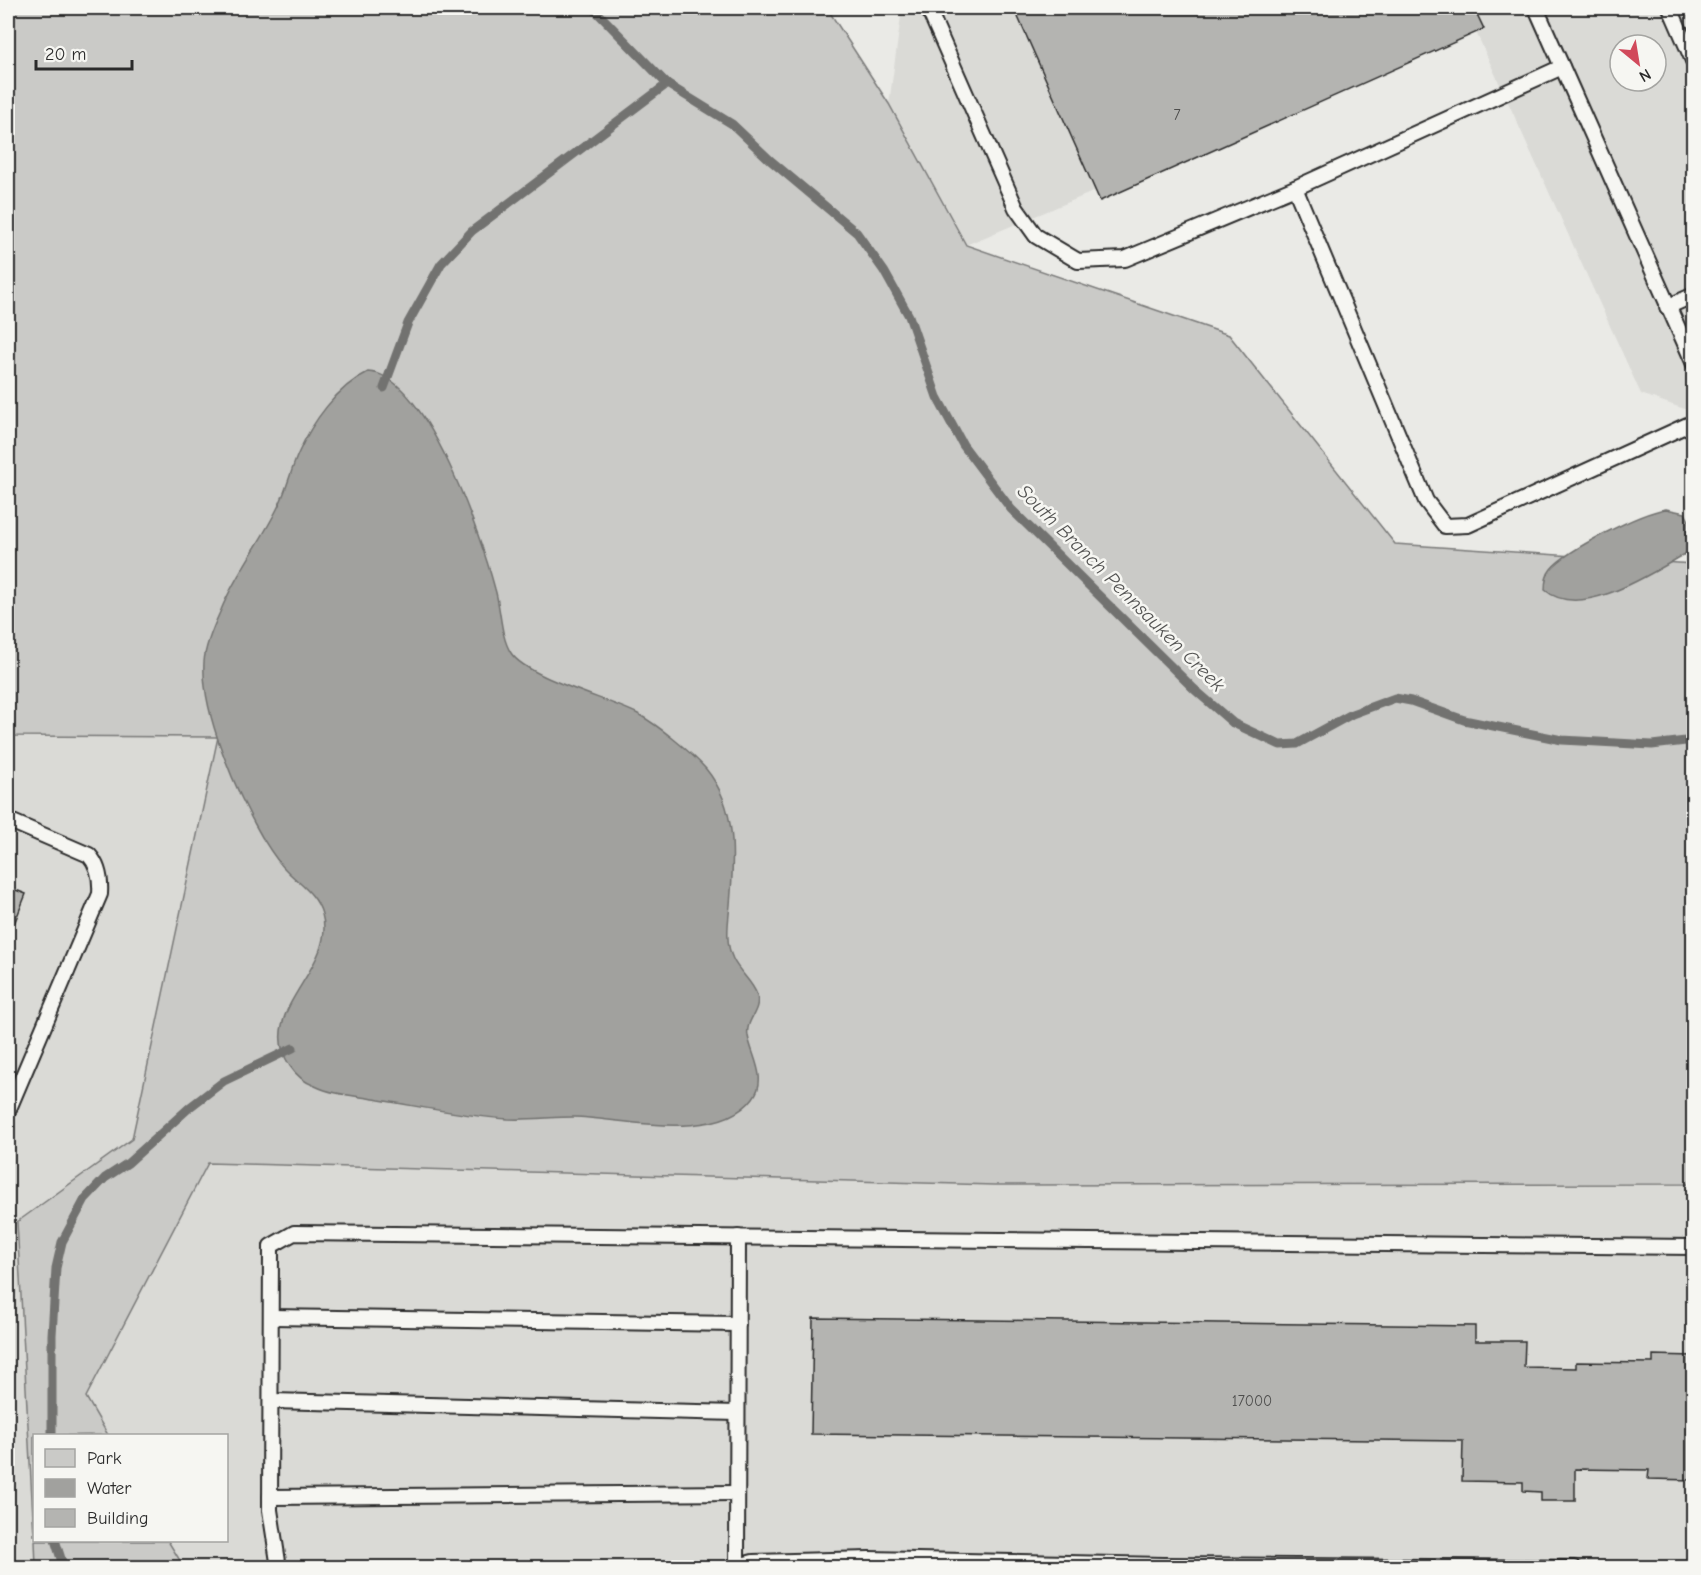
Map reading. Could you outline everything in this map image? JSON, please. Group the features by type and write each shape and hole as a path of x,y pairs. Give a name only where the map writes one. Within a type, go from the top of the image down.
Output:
{"lane":[{"path":"928,8 1016,208 1036,236 1078,261 1125,259 1295,188 1562,67"},
{"path":"1536,8 1694,364"},
{"path":"1670,8 1694,63"},
{"path":"1295,188 1426,501 1445,526 1468,525 1694,422"},
{"path":"1667,307 1694,295"},
{"path":"8,820 89,855 94,860 100,880 100,894 8,1111"},
{"path":"279,1568 270,1497 271,1246 294,1233 1694,1247"},
{"path":"738,1237 737,1494 733,1567 753,1562 869,1559 1161,1566 1574,1568"},
{"path":"272,1317 738,1324"},
{"path":"272,1401 737,1413"},
{"path":"270,1497 737,1494"}],"shaded area":[{"path":"896,8 1693,8 1693,412 1641,394 1476,32 966,245 889,104 901,16"},
{"path":"8,191 1693,687 1693,1567 8,1567"}],"green space":[{"path":"8,8 827,8 889,104 966,245 1229,335 1395,544 1693,564 1693,1184 994,1185 208,1163 86,1397 107,1434 33,1434 33,1518 17,1222 132,1139 218,737 8,736"},
{"path":"35,1542 169,1542 184,1567 36,1567"}],"water":[{"path":"368,372 390,380 410,399 430,428 448,462 478,535 497,597 507,646 511,653 533,671 638,714 665,732 706,769 724,800 732,834 733,852 728,926 730,953 755,990 758,1001 749,1025 748,1036 758,1068 759,1083 753,1098 737,1112 717,1121 668,1125 574,1117 492,1118 330,1091 304,1080 290,1066 281,1046 282,1027 288,1008 319,953 324,934 322,914 312,896 274,856 242,799 214,728 208,705 204,662 210,636 227,596 279,505 298,454 310,430 336,396"},
{"path":"1666,509 1685,513 1690,524 1693,539 1685,554 1635,582 1596,597 1577,600 1560,598 1545,590 1549,571 1572,552 1623,524"}],"building":[{"path":"1014,8 1474,8 1484,29 1100,201"},
{"path":"8,887 26,894 8,939"},
{"path":"813,1318 1475,1326 1475,1341 1525,1341 1524,1367 1576,1368 1576,1362 1653,1363 1653,1355 1694,1356 1694,1480 1648,1479 1649,1470 1575,1469 1575,1501 1541,1501 1541,1492 1523,1491 1523,1482 1462,1481 1463,1441 811,1434"}],"waterway":[{"name":"South Branch Pennsauken Creek","path":"593,8 667,84 732,124 770,160 857,233 884,271 909,316 937,397 963,445 1011,509 1194,689 1233,723 1280,745 1297,744 1352,714 1395,698 1411,701 1464,720 1562,740 1652,745 1694,740"},
{"path":"384,388 408,323 441,264 472,231 667,84"},
{"path":"52,1434 52,1335 56,1268 62,1242 85,1199 105,1178 128,1163 190,1107 224,1081 293,1048"},
{"path":"56,1542 64,1568"}]}
